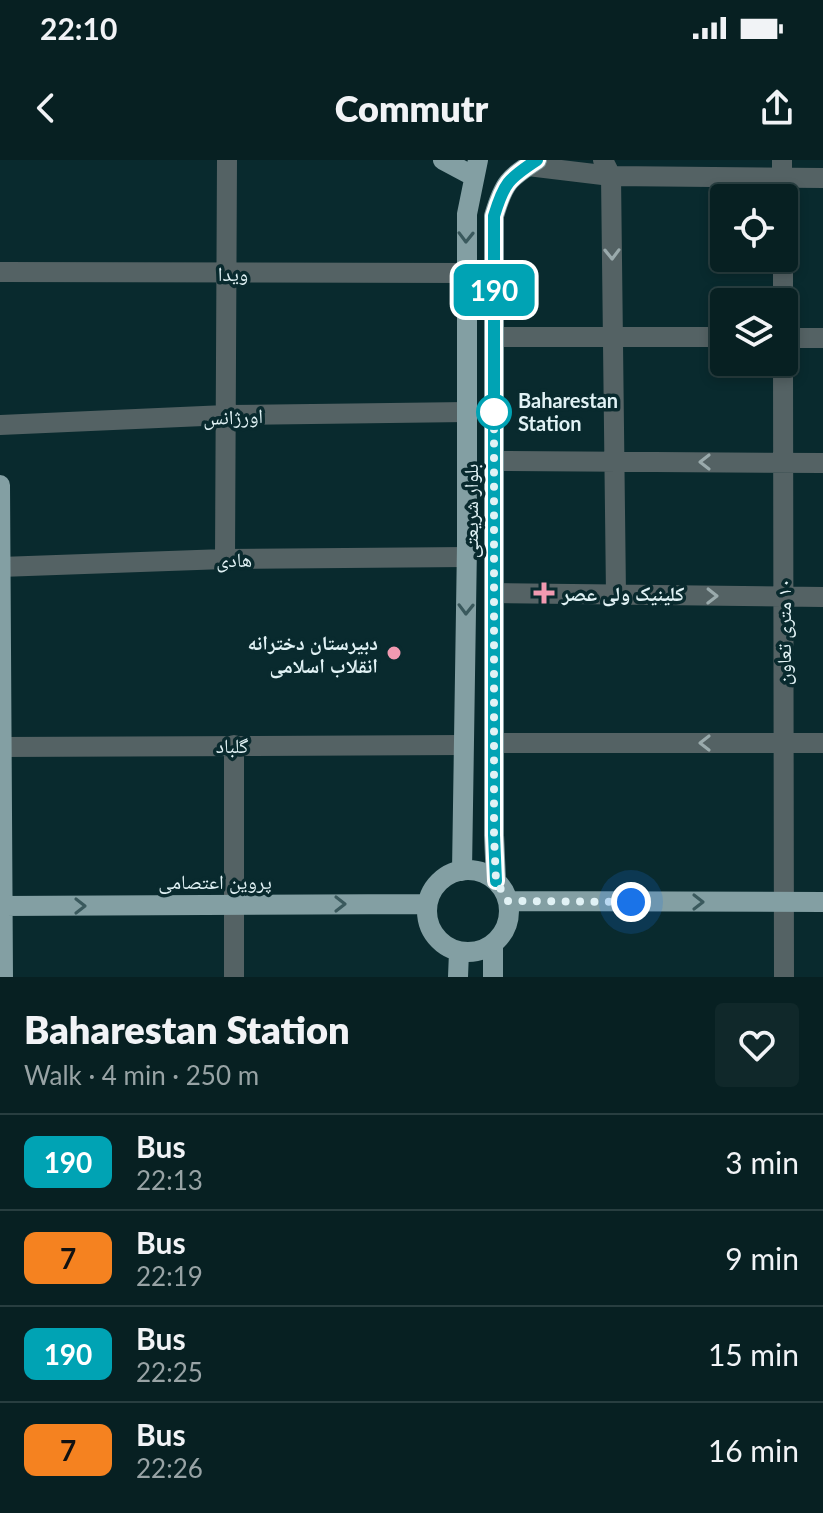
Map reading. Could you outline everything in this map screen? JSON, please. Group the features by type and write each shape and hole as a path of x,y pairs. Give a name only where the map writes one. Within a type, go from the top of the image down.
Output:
{"main road":[{"path":"443,160 476,168"},
{"name":"بلوار شریعتى","path":"496,881 494,216 502,188 533,163"},
{"name":"بلوار شریعتى","path":"462,871 467,551 467,214 476,168"},
{"path":"0,485 3,977"},
{"path":"467,551 494,545"},
{"path":"462,871 474,871 496,881 508,901 507,925 493,944 471,953 447,947 430,929 427,916 427,904 439,882 462,871"},
{"path":"508,901 823,902"},
{"name":"پروین اعتصامى","path":"2,906 427,904"},
{"path":"493,944 493,977"},
{"path":"458,977 459,952"}],"street":[{"path":"225,559 227,160"},
{"path":"533,163 823,178"},
{"path":"607,168 613,337 616,595"},
{"name":"ویدا","path":"0,272 466,273"},
{"path":"494,337 710,337"},
{"path":"798,338 823,338"},
{"name":"١٠ متری تعاون","path":"783,376 784,977"},
{"name":"اورژانس","path":"0,425 226,415 467,412"},
{"path":"494,461 823,463"},
{"name":"هادی","path":"0,567 467,551"},
{"path":"494,593 823,597"},
{"path":"494,743 823,743"},
{"path":"234,745 234,977"},
{"name":"گلباد","path":"1,747 463,745"}],"bus line":[{"name":"190","path":"496,881 494,216 502,188 537,160"}],"place":[{"name":"Baharestan Station","path":"494,412"},
{"name":"کلینیک ولی عصر","path":"544,593"},
{"name":"دبیرستان دخترانه انقلاب اسلامی","path":"394,653"}],"route":[{"path":"494,412 494,399 496,881 508,901 631,902"}]}
